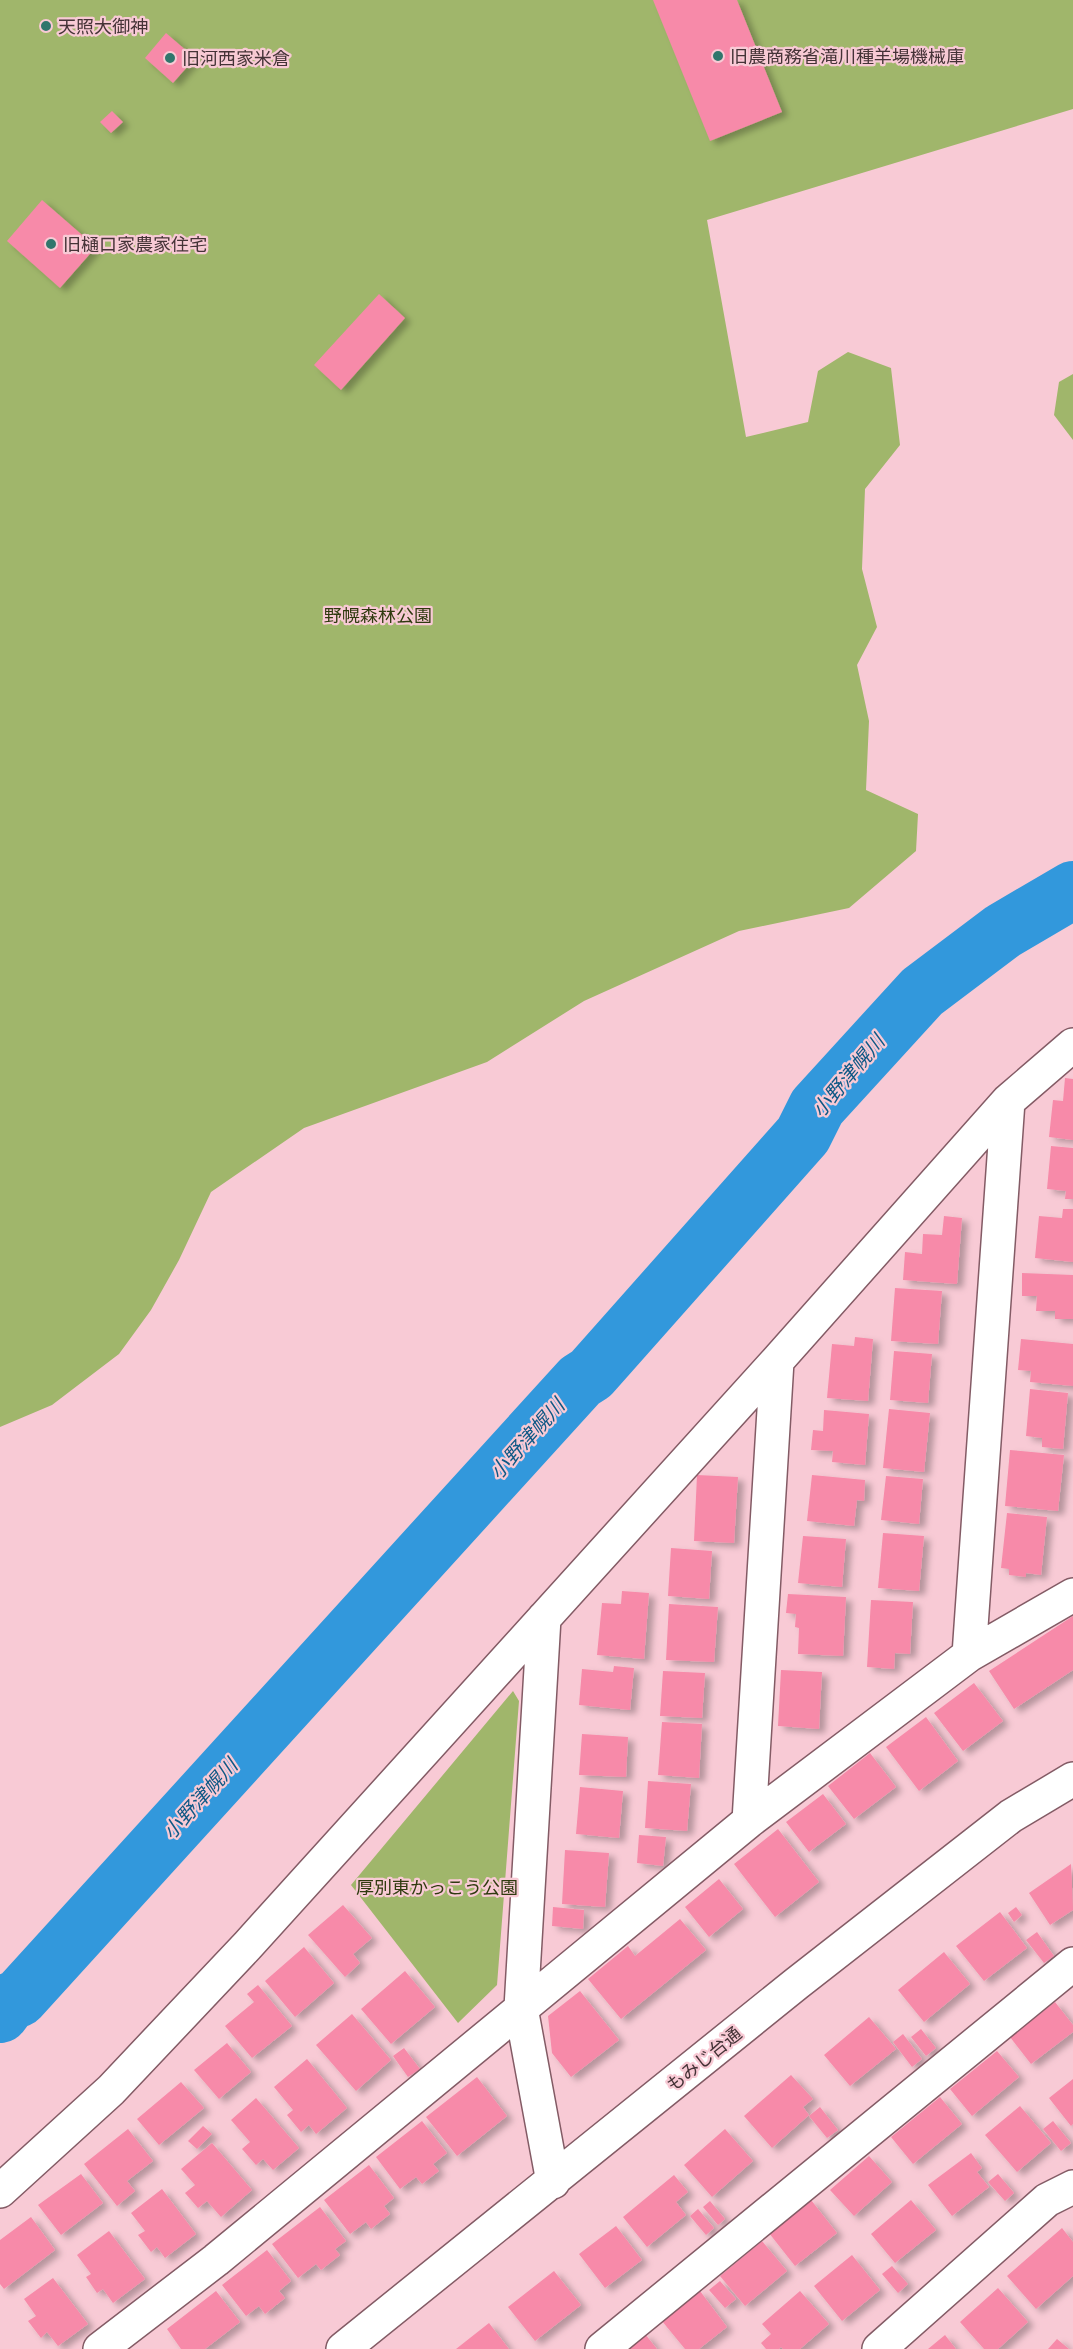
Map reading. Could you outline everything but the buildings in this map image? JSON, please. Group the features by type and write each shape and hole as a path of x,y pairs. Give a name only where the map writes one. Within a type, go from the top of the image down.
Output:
{"street":[{"path":"0,2191 111,2090 224,1971 777,1361 1008,1101 1073,1045"},
{"path":"969,1655 1008,1101"},
{"path":"749,1821 777,1361"},
{"path":"100,2349 216,2260 749,1821 969,1655 1073,1595"},
{"path":"544,1618 521,2008 553,2182"},
{"name":"もみじ台通","path":"343,2349 796,1984 1011,1816 1073,1779"},
{"path":"602,2349 1073,1964"},
{"path":"879,2349 1047,2200 1073,2187"}],"green space":[{"name":"野幌森林公園","path":"0,0 1073,0 1073,109 707,220 746,437 808,422 818,371 848,352 891,368 900,445 865,489 862,569 877,627 857,665 869,721 866,790 918,814 916,851 849,908 739,931 584,1001 487,1062 304,1128 211,1192 179,1260 151,1310 119,1354 52,1405 0,1427"},
{"path":"1073,374 1073,440 1054,415 1059,382"},
{"name":"厚別東かっこう公園","path":"513,1691 519,1701 497,1985 458,2023 351,1885"}],"waterway":[{"name":"小野津幌川","path":"0,2014 9,2002 19,1998 580,1381 591,1374 803,1135 817,1107 922,992 1003,931 1073,890"}],"place":[{"name":"天照大御神","path":"46,26"},
{"name":"旧農商務省滝川種羊場機械庫","path":"718,56"},
{"name":"旧河西家米倉","path":"170,58"},
{"name":"旧樋口家農家住宅","path":"51,244"}]}
